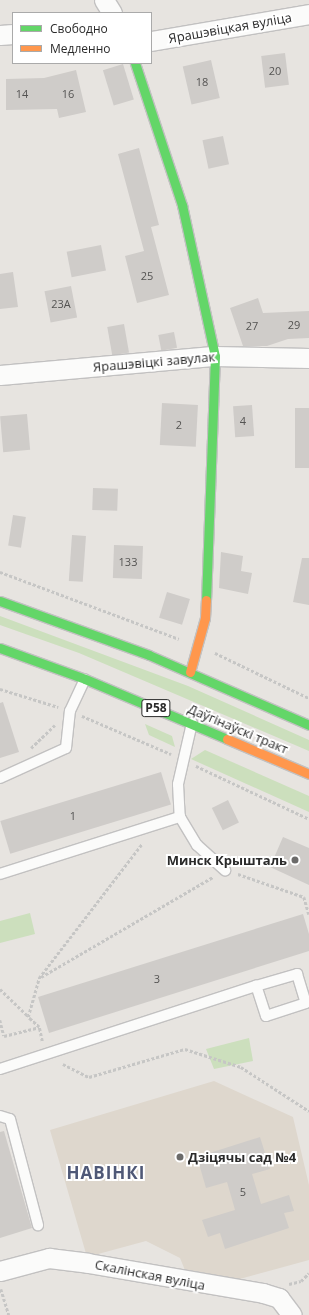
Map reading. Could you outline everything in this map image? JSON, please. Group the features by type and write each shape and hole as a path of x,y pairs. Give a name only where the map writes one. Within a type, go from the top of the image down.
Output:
{"main road":[{"path":"135,64 182,205 215,356 205,618 200,646 190,672"},
{"path":"0,601 190,672 309,725"},
{"name":"Даўгінаўскі тракт","path":"0,648 84,679 192,723 309,774"}],"street":[{"path":"104,0 111,12"},
{"name":"Ярашэвіцкая вуліца","path":"152,41 309,14"},
{"path":"0,35 12,34"},
{"name":"Ярашэвіцкі завулак","path":"0,375 215,356 309,358"},
{"name":"Скалінская вуліца","path":"0,1271 49,1258 88,1263 279,1298 292,1315"}],"lane":[{"path":"0,778 66,748 70,711 84,679"},
{"path":"192,723 181,759 178,784 180,817 197,845 225,870"},
{"path":"0,874 180,817"},
{"path":"0,1069 256,986 297,974 306,1003 266,1016 256,986"},
{"path":"0,1116 10,1119 38,1225"}],"path":[{"path":"0,572 200,646 309,698"},
{"path":"0,689 70,711 181,759 309,819"},
{"path":"26,753 70,711"},
{"path":"28,1016 39,978 158,824"},
{"path":"39,978 225,870 304,897 309,914"},
{"path":"0,989 39,1027 45,1054 89,1077 185,1049 241,1066 309,1111"},
{"path":"0,1020 4,1036 39,1027"},
{"path":"0,1286 9,1315"}],"shaded area":[{"name":"Дзіцячы сад №4","path":"214,1081 293,1117 309,1185 309,1260 218,1285 189,1280 180,1258 146,1241 87,1257 50,1130"}],"green space":[{"path":"0,616 188,686 309,740 309,751 79,653 0,625"},
{"path":"145,724 172,736 175,747 149,735"},
{"path":"205,750 309,796 309,812 191,759"},
{"path":"30,913 35,934 0,943 0,921"},
{"path":"249,1038 253,1061 214,1069 206,1049"}],"building":[{"path":"285,53 289,85 265,88 261,56"},
{"path":"211,60 220,98 192,105 183,67"},
{"path":"123,64 134,99 114,106 103,70"},
{"path":"76,70 86,112 59,118 57,109 6,110 6,79 44,78"},
{"path":"223,136 229,164 208,169 202,140"},
{"path":"139,148 159,225 151,227 169,295 137,303 125,256 144,251 118,154"},
{"path":"101,245 106,271 72,277 67,252"},
{"path":"13,272 18,307 0,309 0,274"},
{"path":"71,286 77,317 51,323 44,291"},
{"path":"258,298 263,313 309,311 309,338 288,339 267,346 243,346 230,308"},
{"path":"124,324 129,353 112,356 107,327"},
{"path":"174,332 177,348 161,351 158,335"},
{"path":"162,403 198,405 196,447 160,445"},
{"path":"252,405 254,436 235,437 233,406"},
{"path":"295,408 309,408 309,468 295,468"},
{"path":"27,414 30,450 3,452 0,416"},
{"path":"93,488 118,489 117,511 92,510"},
{"path":"13,515 26,517 21,548 8,546"},
{"path":"72,535 86,536 83,582 69,581"},
{"path":"114,545 143,546 142,579 113,578"},
{"path":"221,552 243,556 241,571 252,573 248,594 219,588"},
{"path":"302,558 309,558 309,605 293,602"},
{"path":"167,592 190,599 182,625 159,618"},
{"path":"3,702 19,752 0,758 0,703"},
{"path":"161,772 171,805 10,854 0,821"},
{"path":"228,800 239,822 223,830 212,808"},
{"path":"283,837 309,848 309,885 270,867"},
{"path":"303,914 309,934 309,951 49,1033 38,997"},
{"path":"4,1131 32,1228 0,1238 0,1132"},
{"path":"260,1137 270,1169 252,1174 261,1204 289,1195 294,1211 284,1213 289,1228 225,1249 220,1233 208,1237 202,1220 235,1210 227,1182 206,1188 197,1157"}],"traffic: fast":[{"path":"135,64 182,205 215,356 206,600"},
{"path":"0,601 149,655 309,725"},
{"path":"0,648 85,679 227,739"}],"traffic: slow":[{"path":"190,672 205,618 206,600"},
{"path":"227,739 309,774"}],"place":[{"name":"Минск Крышталь","path":"295,860"},
{"name":"Дзіцячы сад №4","path":"180,1157"}],"district":[{"name":"НАВІНКІ","path":"106,1173"}]}
